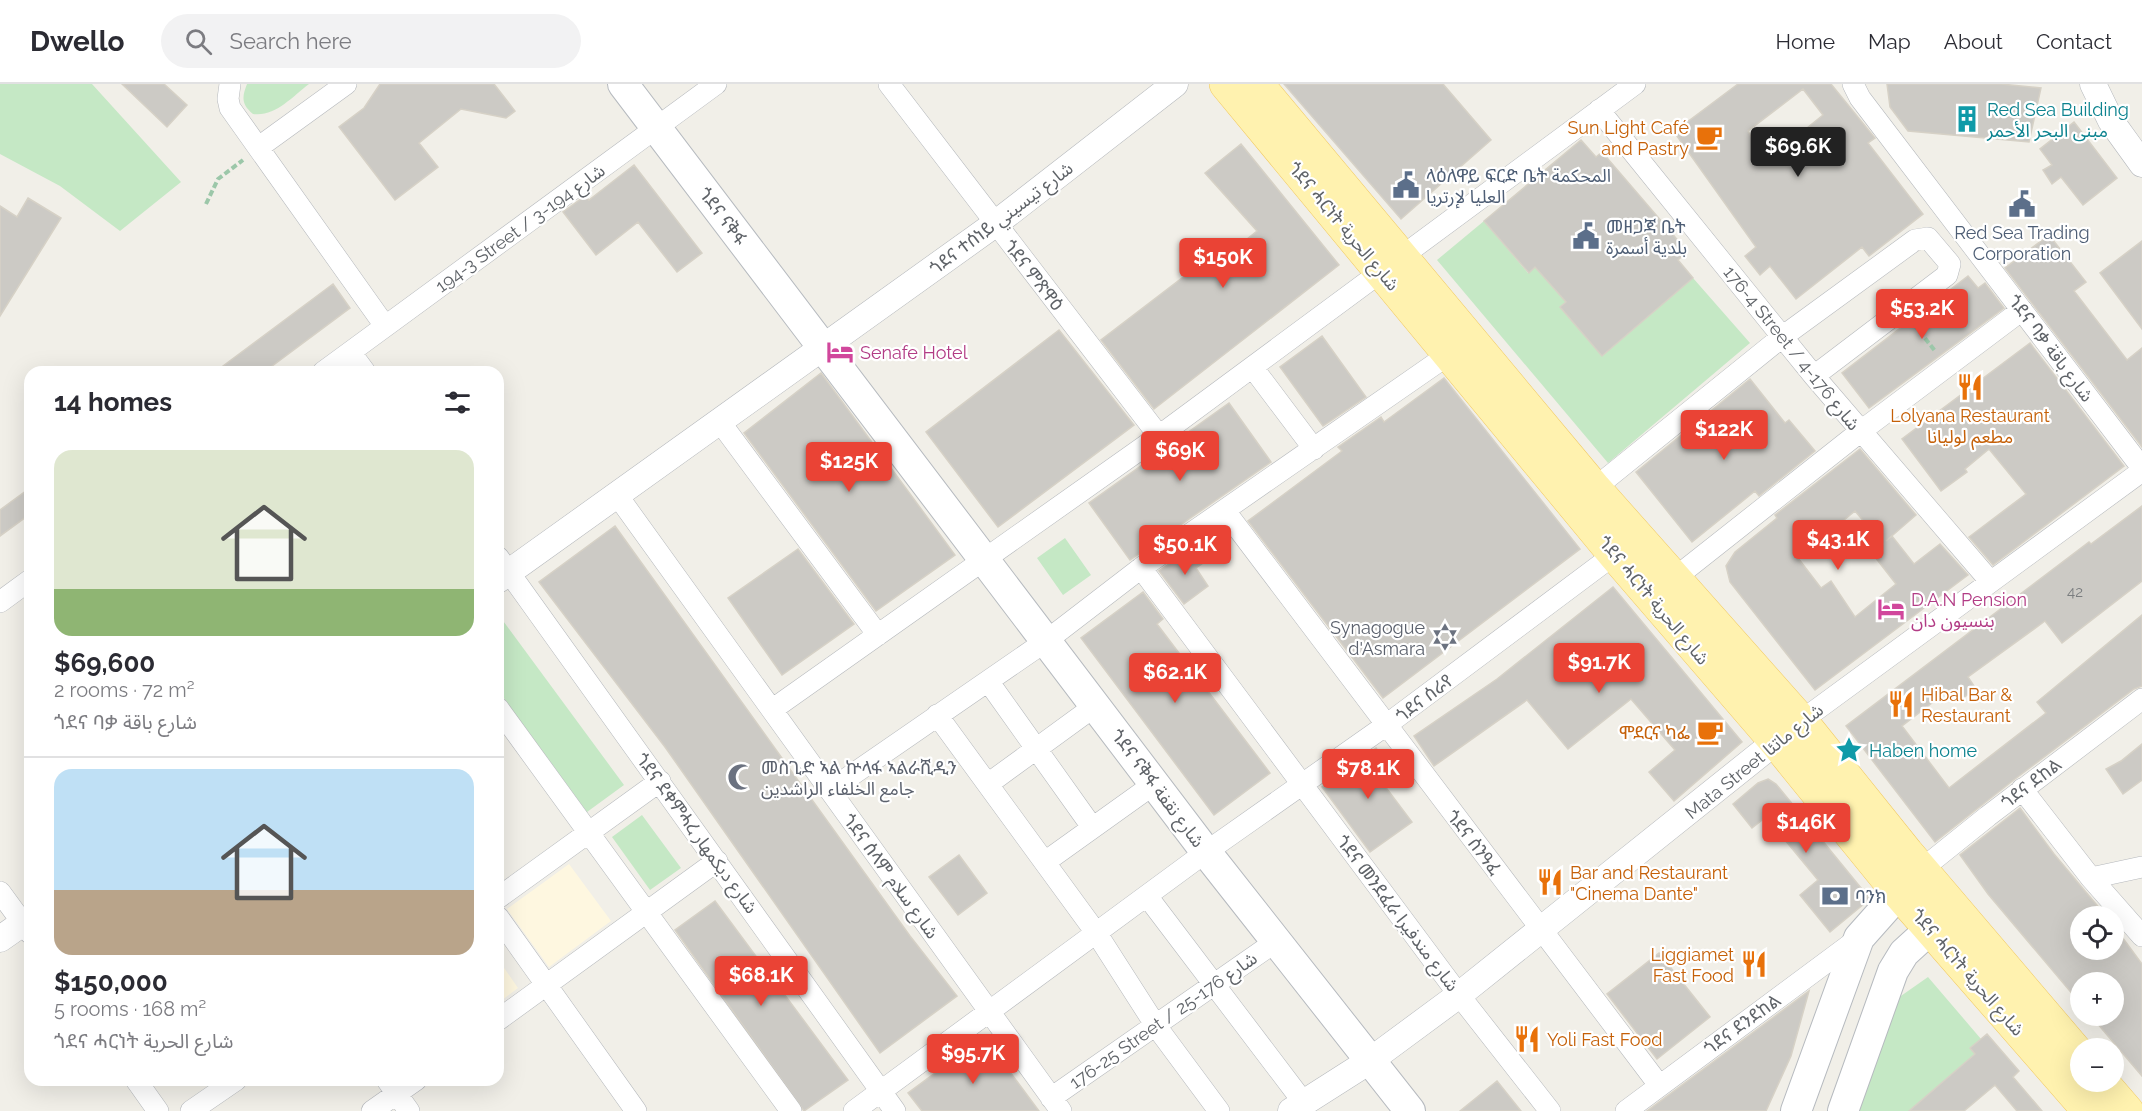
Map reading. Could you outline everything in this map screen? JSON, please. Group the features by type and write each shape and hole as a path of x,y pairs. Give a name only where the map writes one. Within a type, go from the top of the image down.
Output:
{"main road":[{"name":"ጎደና ናቅፋ","path":"623,84 823,348"},
{"name":"ጎደና ሓርነት شارع الحرية","path":"1226,84 1392,265 1662,588 1777,743 1899,892 1942,917 2070,1046"},
{"name":"ጎደና ሓርነት شارع الحرية","path":"1257,84 1392,265"},
{"name":"ጎደና ናቅፋ شارع نقفة","path":"823,348 1275,942 1410,1111"},
{"name":"ጎደና ሓርነት شارع الحرية","path":"1662,588 1801,721 1922,869 1942,917 2089,1111"},
{"path":"1796,1111 1859,938 1922,869"},
{"path":"1843,1111 1893,971 1904,953 1942,917"},
{"path":"2111,1092 2127,1111"}],"street":[{"path":"230,84 228,99 230,108 385,326"},
{"path":"259,147 346,84"},
{"name":"194-3 Street / شارع 194-3","path":"332,366 716,84"},
{"name":"ጎደና ምጽዋዕ","path":"889,84 1159,436"},
{"name":"ጎደና ተሰነይ شارع تيسيني","path":"504,569 617,495 995,224 1175,84"},
{"path":"773,709 1253,368 1635,84"},
{"name":"ጎደና ባቃ شارع باقة","path":"1853,84 1860,98 2142,469"},
{"path":"2093,84 2111,121 2142,164"},
{"name":"176-4 Street / شارع 176-4","path":"1599,110 1782,337 1990,581"},
{"path":"1585,497 1782,337 1915,240 1928,238 1950,264 1950,270 1814,375"},
{"path":"1662,588 1861,431 2022,310"},
{"path":"830,790 1046,641 1141,568 1460,347"},
{"path":"351,353 361,366"},
{"path":"1253,368 1314,449"},
{"path":"720,422 878,635"},
{"name":"Mata Street شارع ماتئا","path":"1298,1107 1371,1060 1459,995 1777,743 1801,721 2142,469"},
{"name":"ጎደና ሰላም شارع سلام","path":"617,495 1056,1104"},
{"name":"ጎደና ሰንዓፈ","path":"1225,511 1385,726 1659,1085"},
{"name":"ጎደና ሰራየ","path":"854,1111 1206,852 1385,726 1626,546"},
{"name":"ጎደና መንደፈራ شارع مندفيرا","path":"1141,568 1459,995 1550,1111"},
{"name":"ጎደና ደቀምሓረ شارع ديكمهار","path":"504,573 660,782 895,1111"},
{"path":"2,599 24,584"},
{"path":"988,681 1092,826"},
{"name":"ጎደና ደከል","path":"1922,869 2022,789 2142,699"},
{"path":"988,784 1095,706"},
{"path":"937,715 1097,934 1156,1026 1219,1111"},
{"path":"504,716 790,1111"},
{"path":"504,894 660,782"},
{"path":"1045,862 1092,826 1154,784"},
{"path":"2022,789 2091,878 2142,936"},
{"path":"504,1016 648,914 717,861"},
{"path":"2091,878 2142,867"},
{"path":"0,892 24,919"},
{"path":"1147,896 1214,986 1298,1107"},
{"path":"504,924 636,1111"},
{"path":"0,939 24,926"},
{"name":"ጎደና ደንደከል","path":"1626,1111 1859,938"},
{"name":"176-25 Street / شارع 176-25","path":"1056,1104 1156,1026 1214,986 1233,969 1275,942"},
{"path":"140,1086 158,1111"},
{"path":"191,1111 227,1086"},
{"path":"372,1111 392,1087 409,1111"}],"path":[{"path":"206,204 218,179 259,147"},
{"path":"1902,309 1948,367"}],"shaded area":[{"path":"569,864 611,921 549,967 507,909"},
{"path":"504,968 518,988 504,998"}],"green space":[{"path":"0,84 92,84 181,182 120,231 60,186 0,154"},
{"path":"247,84 309,84 276,109 253,114 245,104"},
{"path":"1484,221 1528,273 1535,267 1566,302 1560,307 1602,356 1693,278 1750,343 1608,463 1437,260"},
{"path":"1065,538 1091,575 1063,595 1037,558"},
{"path":"504,622 624,785 587,812 504,698"},
{"path":"642,815 681,868 650,890 612,837"},
{"path":"1928,977 1981,1039 1970,1048 1975,1054 1909,1111 1856,1111 1898,998"}],"building":[{"path":"122,84 164,84 187,105 167,127"},
{"path":"380,84 494,84 515,111 506,118 461,109 419,143 438,167 395,200 339,127 364,108"},
{"name":"ላዕለዋይ ፍርድ ቤት المحكمة العليا لإرتريا","path":"1284,84 1443,84 1491,140 1401,219"},
{"path":"1738,84 1831,84 1875,138 1868,143 1923,214 1869,256 1862,247 1796,299 1770,266 1760,275 1745,256 1756,247 1674,132","holes":["1803,89 1823,115 1765,162 1748,131"]},
{"name":"Red Sea Building مبنى البحر الأحمر","path":"1887,84 2001,84 2041,88 2029,142 1908,131 1890,107"},
{"path":"2074,122 2117,178 2083,205 2061,177 2052,184 2043,170 2052,165 2040,149"},
{"name":"መዘጋጃ ቤት بلدية أسمرة","path":"1581,140 1596,157 1602,152 1687,251 1678,260 1693,278 1602,356 1560,307 1566,302 1535,267 1529,273 1484,221"},
{"path":"1241,144 1339,265 1154,409 1101,340 1195,268 1201,276 1257,231 1205,173"},
{"path":"634,165 702,253 677,272 638,222 596,255 563,212 585,196 589,200"},
{"path":"28,198 61,218 0,316 0,206 17,217"},
{"path":"2049,235 2086,282 2074,291 2127,360 2142,348 2142,447 2005,268"},
{"path":"2142,241 2142,329 2100,273"},
{"path":"1968,276 1978,288 1985,283 2004,308 1869,408 1842,373"},
{"path":"333,284 350,308 272,366 223,366"},
{"path":"1059,330 1134,425 998,527 926,432"},
{"path":"1322,336 1366,397 1323,426 1280,367"},
{"path":"2030,343 2124,466 1993,565 1969,537 2026,494 1989,449 1965,469 1967,472 1941,491 1902,439"},
{"path":"821,373 955,555 876,611 744,433"},
{"path":"1444,378 1580,549 1383,698 1248,521 1342,451 1338,447 1381,417 1384,422"},
{"path":"1750,379 1785,423 1789,420 1815,451 1759,496 1755,491 1692,542 1636,472"},
{"path":"1229,403 1271,462 1130,560 1089,503"},
{"path":"1860,449 1916,515 1886,541 1892,536 1914,564 1940,544 1968,575 1815,690 1730,582 1726,566 1735,552 1777,518 1775,515","holes":["1855,511 1883,544 1871,552 1896,584 1855,617 1831,581 1821,588 1798,558"]},
{"path":"24,492 24,518 0,536 0,510"},
{"path":"2142,506 2142,581 2062,643 2045,621 1968,677 1976,689 1957,702 1949,690 1902,726 1949,788 2046,713 2037,702 2142,615 2142,686 2134,689 1935,842 1846,726 2089,542 2091,544"},
{"path":"615,526 910,936 957,996 880,1053 665,747 539,582"},
{"path":"1192,548 1203,563 1196,568 1208,586 1184,604 1159,571"},
{"path":"798,549 854,624 782,675 728,598"},
{"path":"1613,587 1742,742 1674,801 1649,772 1675,750 1631,699 1568,749 1527,700 1434,766 1414,736 1497,679"},
{"path":"1143,592 1163,619 1157,624 1270,773 1214,815 1081,638"},
{"path":"2142,744 2142,780 2123,794 2106,769 2121,761"},
{"path":"1376,748 1396,776 1384,785 1412,822 1370,852 1322,787"},
{"path":"1768,779 1776,784 1870,899 1830,932 1800,895 1818,880 1766,817 1752,828 1733,804 1758,783"},
{"path":"2020,808 2054,854 2098,906 2070,906 2070,960 2124,960 2124,940 2142,964 2142,1076 2124,1055 2124,1038 2110,1038 2100,1026 2124,1026 2124,972 2070,972 2070,991 1988,894 1960,855"},
{"path":"959,855 987,893 958,915 929,877"},
{"path":"715,901 848,1080 804,1111 675,930"},
{"path":"1659,953 1710,1017 1657,1059 1607,994"},
{"path":"1809,991 1791,1056 1766,1111 1647,1111"},
{"path":"1987,1034 2019,1071 2013,1077 2042,1111 2017,1111 1995,1085 1964,1111 1909,1111 1975,1054 1970,1048"},
{"path":"984,1037 1039,1111 922,1111 908,1093"},
{"path":"1497,1081 1521,1111 1460,1111"}],"place":[{"name":"Red Sea Building مبنى البحر الأحمر","path":"1967,119"},
{"name":"Sun Light Café and Pastry","path":"1709,137"},
{"name":"ላዕለዋይ ፍርድ ቤት المحكمة العليا لإرتريا","path":"1406,185"},
{"name":"Red Sea Trading Corporation","path":"2022,204"},
{"name":"መዘጋጃ ቤት بلدية أسمرة","path":"1586,236"},
{"name":"Senafe Hotel","path":"840,352"},
{"name":"Lolyana Restaurant مطعم لوليانا","path":"1970,387"},
{"name":"D.A.N Pension بنسيون دان","path":"1891,609"},
{"name":"Synagogue d'Asmara","path":"1445,637"},
{"name":"Hibal Bar & Restaurant","path":"1901,704"},
{"name":"ሞደርና ካፌ","path":"1710,732"},
{"name":"Haben home","path":"1849,750"},
{"name":"መስጊድ ኣል ኵላፋ ኣልራሺዲን جامع الخلفاء الراشدين","path":"741,777"},
{"name":"Bar and Restaurant \"Cinema Dante\"","path":"1550,882"},
{"name":"ባንክ","path":"1835,896"},
{"name":"Liggiamet Fast Food","path":"1754,964"},
{"name":"Yoli Fast Food","path":"1527,1039"}]}
